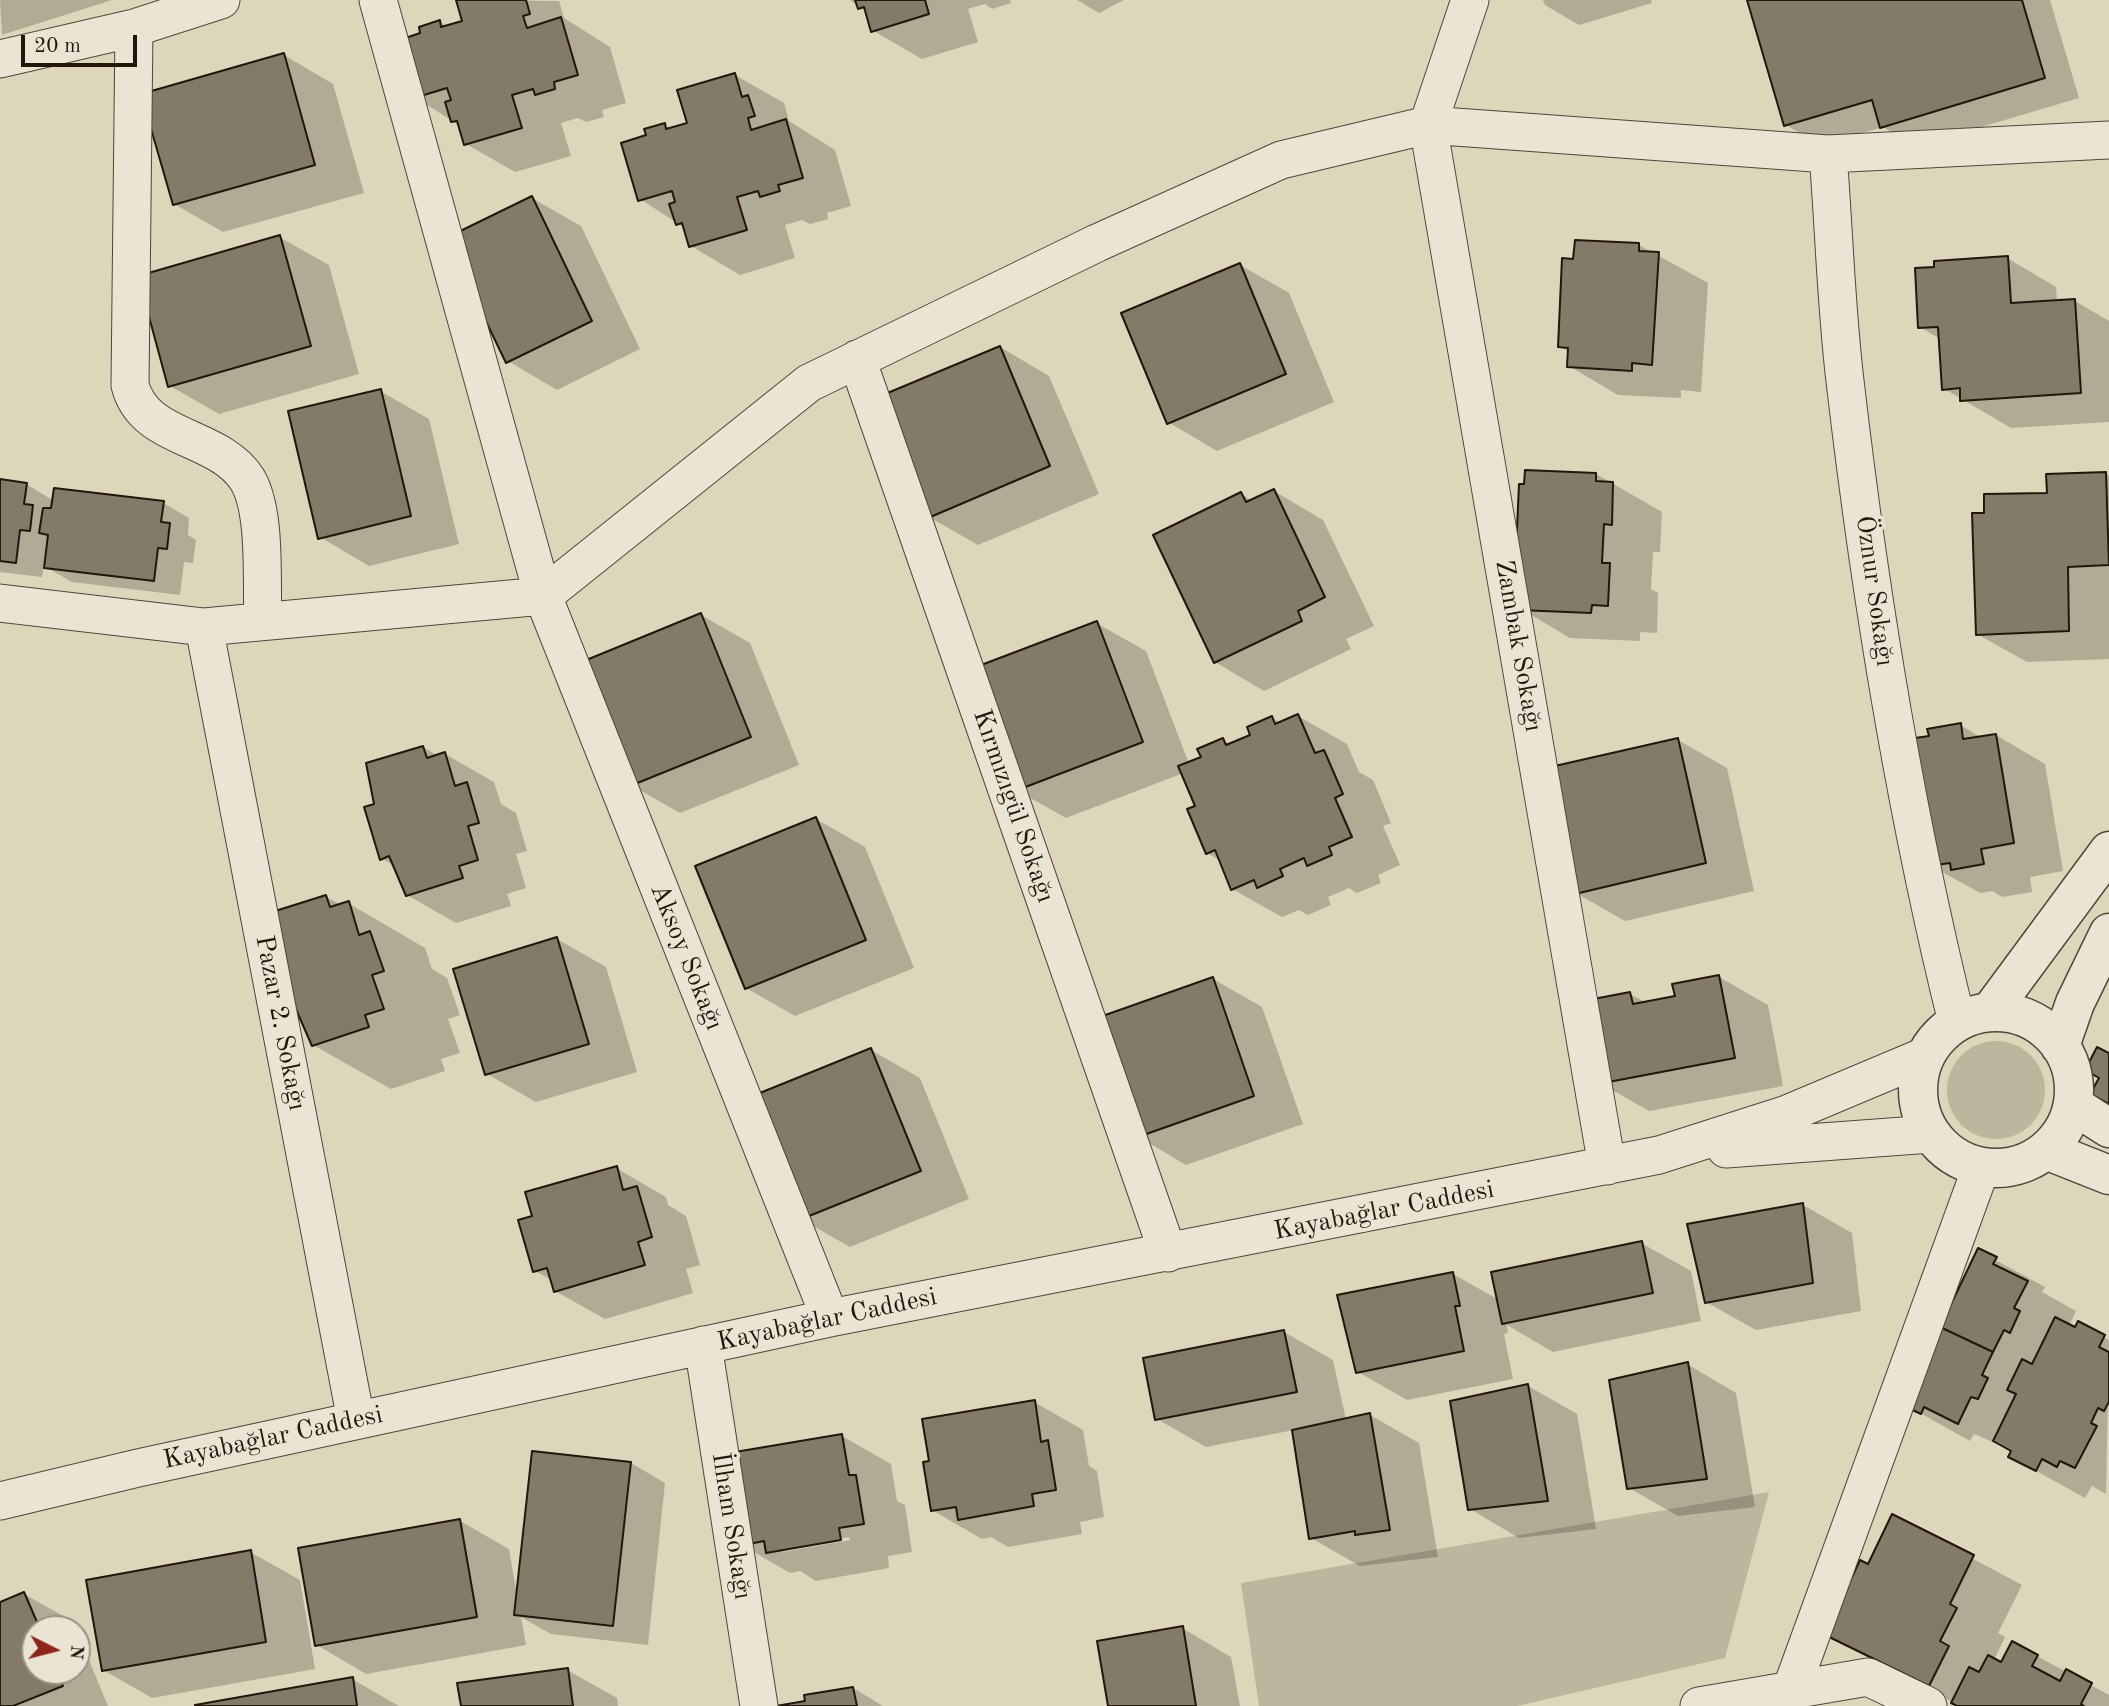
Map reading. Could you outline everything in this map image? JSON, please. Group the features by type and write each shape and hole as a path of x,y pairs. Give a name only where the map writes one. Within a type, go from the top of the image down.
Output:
{"street":[{"path":"0,59 134,28 221,0"},
{"name":"Aksoy Sokağı","path":"378,0 543,596 830,1318"},
{"path":"1428,125 1469,0"},
{"path":"134,28 130,385 140,409 151,420 225,459 247,479 255,496 258,514 263,621"},
{"path":"0,603 204,627 543,596 809,383 1097,243 1281,160 1428,125 1828,154 2109,140"},
{"name":"Zambak Sokağı","path":"1428,125 1607,1166"},
{"name":"Öznur Sokağı","path":"1828,154 1844,379 1886,674 1932,920 1973,1017"},
{"name":"Kırmızıgül Sokağı","path":"857,359 1168,1254"},
{"name":"Pazar 2. Sokağı","path":"204,627 356,1420"},
{"path":"1973,1017 2011,1013 2030,1019 2047,1030 2070,1064 2074,1084 2073,1105 2066,1124 2046,1150 2022,1164 2002,1169 1962,1161 1945,1150 1931,1135 1917,1096 1925,1056 1936,1039 1973,1017 2109,851"},
{"path":"2060,1046 2075,1003 2109,933"},
{"name":"Kayabağlar Caddesi","path":"0,1501 356,1420 830,1318 1168,1254 1658,1155 1787,1114 1925,1056"},
{"path":"2073,1105 2109,1128"},
{"name":"Kayabağlar Caddesi","path":"1658,1155 1931,1135"},
{"path":"2046,1150 2109,1175"},
{"path":"1791,1690 1982,1167"},
{"name":"İlham Sokağı","path":"703,1345 759,1706"},
{"path":"1710,1705 1868,1677 1928,1706"}],"shaded area":[{"path":"1996,1041 2015,1045 2031,1055 2041,1071 2045,1090 2041,1109 2031,1125 2015,1135 1996,1139 1977,1135 1961,1125 1951,1109 1947,1090 1951,1071 1961,1055 1977,1045"},
{"path":"1769,1492 1725,1658 1517,1706 1259,1706 1241,1583"}],"building":[{"path":"456,0 526,0 530,14 523,16 527,28 561,17 578,75 554,82 555,89 535,95 533,89 512,95 522,128 464,145 457,121 451,122 445,102 451,100 447,88 414,98 397,41 420,33 419,27 440,20 441,27 462,21"},
{"path":"855,0 925,0 929,14 871,32 864,7 858,9"},
{"path":"1747,0 2022,0 2045,78 1880,128 1872,100 1784,126"},
{"path":"284,53 315,165 173,205 141,94"},
{"path":"735,73 742,97 748,95 755,116 748,118 751,130 786,119 803,178 778,185 780,191 760,197 758,191 737,197 747,230 689,247 682,223 676,225 669,204 675,202 672,191 638,201 621,143 646,135 644,129 665,123 666,129 687,123 677,90"},
{"path":"532,196 592,321 506,363 446,238"},
{"path":"280,235 311,346 168,387 138,276"},
{"path":"1575,240 1639,243 1639,251 1659,252 1652,365 1632,363 1632,371 1567,367 1568,348 1558,347 1562,258 1573,259"},
{"path":"2008,256 2011,303 2075,299 2081,393 1960,401 1960,388 1942,390 1938,327 1918,328 1915,268 1934,267 1934,261"},
{"path":"1240,263 1286,374 1167,424 1121,313"},
{"path":"1000,346 1050,466 928,518 878,397"},
{"path":"381,389 411,516 318,539 288,411"},
{"path":"1525,470 1596,473 1596,481 1613,482 1612,525 1604,524 1602,563 1610,563 1608,606 1592,605 1591,613 1519,610 1514,596 1519,484 1524,484"},
{"path":"2106,472 2109,565 2068,567 2069,631 1976,635 1972,513 1984,513 1984,494 2047,493 2046,474"},
{"path":"0,479 27,483 24,504 33,505 30,531 20,530 16,563 0,561"},
{"path":"54,488 164,501 161,522 170,523 167,549 158,548 154,581 44,568 48,535 39,533 43,508 51,508"},
{"path":"1274,489 1325,597 1298,611 1302,621 1214,663 1153,535 1241,492 1246,502"},
{"path":"701,613 751,737 630,786 579,663"},
{"path":"1097,621 1143,742 1015,791 968,670"},
{"path":"1298,714 1315,753 1324,750 1343,794 1335,798 1352,837 1329,847 1332,855 1307,866 1304,858 1280,869 1283,876 1257,888 1254,880 1231,890 1215,850 1206,854 1187,809 1195,806 1178,766 1201,757 1197,749 1223,738 1226,745 1250,735 1247,727 1272,716 1275,724"},
{"path":"1961,723 1963,739 1996,734 2014,843 1981,849 1984,864 1951,870 1950,863 1929,866 1908,739 1929,736 1927,729"},
{"path":"1678,738 1706,863 1575,894 1546,768"},
{"path":"423,746 427,758 445,752 455,786 467,782 479,823 468,826 478,860 459,866 463,878 406,896 389,856 380,860 364,807 374,804 366,763"},
{"path":"816,817 866,940 745,989 695,866"},
{"path":"326,895 330,907 349,901 359,935 370,931 384,971 372,975 384,1009 365,1015 369,1027 312,1046 295,1007 269,913"},
{"path":"557,937 589,1044 485,1075 453,969"},
{"path":"1719,975 1735,1058 1598,1084 1583,1001 1630,992 1633,1004 1675,996 1672,984"},
{"path":"1213,977 1254,1096 1135,1138 1094,1019"},
{"path":"2097,1047 2109,1053 2109,1104 2090,1094 2099,1078 2085,1070"},
{"path":"871,1048 921,1171 799,1220 750,1097"},
{"path":"617,1166 623,1190 637,1186 652,1237 638,1242 645,1265 554,1292 547,1268 533,1272 518,1220 532,1216 525,1192"},
{"path":"1803,1203 1813,1283 1705,1303 1687,1224"},
{"path":"1642,1241 1653,1293 1502,1324 1491,1272"},
{"path":"1978,1248 1997,1257 1993,1264 2028,1281 2014,1308 2020,1311 2010,1333 2004,1330 1993,1352 1940,1327"},
{"path":"1453,1272 1460,1306 1455,1306 1464,1351 1356,1373 1337,1295"},
{"path":"2055,1317 2075,1327 2078,1321 2105,1335 2099,1347 2109,1352 2109,1402 2104,1411 2098,1408 2091,1423 2097,1426 2075,1468 2060,1461 2057,1467 2042,1459 2036,1471 2008,1457 2011,1451 1993,1441 2016,1394 2007,1390 2022,1359 2032,1364"},
{"path":"1940,1327 1993,1352 1982,1375 1988,1378 1978,1399 1971,1397 1958,1424 1924,1407 1921,1414 1902,1405"},
{"path":"1284,1330 1297,1392 1155,1420 1143,1358"},
{"path":"1688,1362 1707,1479 1627,1489 1609,1380"},
{"path":"1528,1384 1548,1501 1468,1510 1450,1401"},
{"path":"1035,1400 1041,1442 1048,1440 1056,1490 1032,1494 1034,1506 958,1520 956,1507 931,1511 923,1462 929,1461 922,1419"},
{"path":"1370,1413 1390,1530 1355,1535 1355,1531 1309,1539 1292,1430"},
{"path":"842,1434 849,1475 856,1475 864,1524 839,1528 841,1540 766,1553 764,1541 739,1546 729,1453"},
{"path":"532,1451 631,1462 613,1626 514,1615"},
{"path":"1892,1514 1974,1555 1950,1604 1957,1608 1940,1641 1949,1646 1929,1686 1815,1630 1844,1594 1860,1560 1868,1564"},
{"path":"460,1519 477,1617 315,1646 298,1548"},
{"path":"251,1550 266,1642 102,1671 86,1580"},
{"path":"24,1592 34,1615 21,1615 21,1685 63,1686 13,1706 0,1706 0,1602"},
{"path":"1183,1626 1196,1706 1108,1706 1097,1641"},
{"path":"2012,1641 2038,1655 2032,1666 2060,1681 2066,1669 2092,1683 2081,1704 2084,1706 1957,1706 1951,1703 1969,1667 1979,1672 1988,1655 2001,1662"},
{"path":"568,1668 573,1706 461,1706 457,1683"},
{"path":"353,1677 357,1706 195,1706 195,1705"},
{"path":"853,1687 857,1706 776,1706 805,1701 804,1695"}]}
